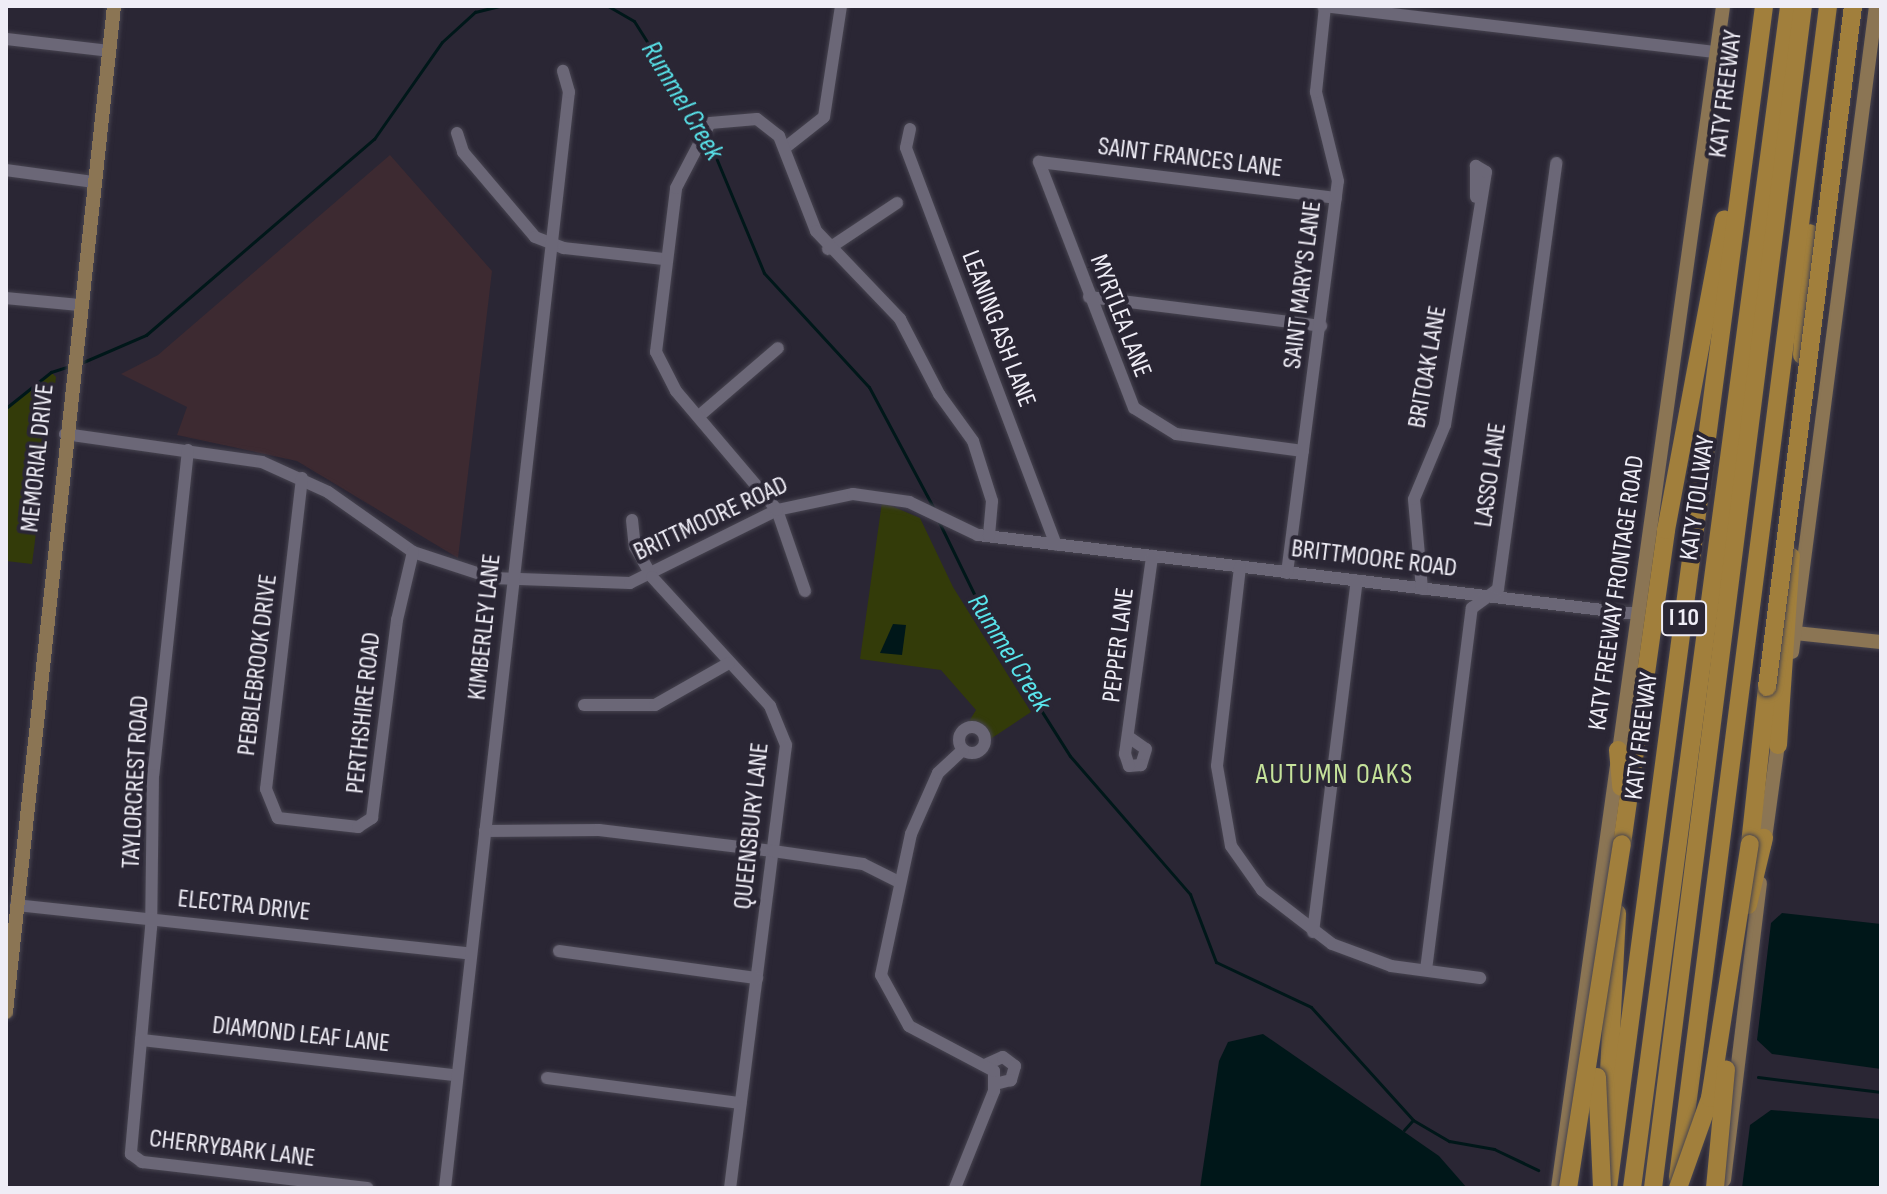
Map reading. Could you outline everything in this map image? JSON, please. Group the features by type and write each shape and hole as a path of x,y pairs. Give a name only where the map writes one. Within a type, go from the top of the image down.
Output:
{"highway":[{"name":"KATY FREEWAY","path":"1605,1188 1764,6"},
{"name":"KATY TOLLWAY","path":"1632,1188 1789,6"},
{"name":"KATY TOLLWAY","path":"1653,1188 1803,6"},
{"name":"I 10","path":"1678,1188 1828,6"},
{"path":"1715,1188 1853,6"},
{"path":"1568,1188 1622,844 1673,487 1758,47"},
{"path":"1778,745 1819,70"},
{"path":"1605,1188 1618,750"},
{"path":"1678,1188 1710,1098 1757,841"},
{"path":"1605,1188 1595,1104 1622,844"}],"main road":[{"name":"MEMORIAL DRIVE","path":"6,1012 70,386 114,6"},
{"name":"KATY FREEWAY FRONTAGE ROAD","path":"1558,1188 1636,614 1684,322 1723,6"},
{"path":"1723,1188 1757,841 1778,745 1795,633 1876,62 1876,6"},
{"path":"1795,633 1881,642"}],"street":[{"path":"786,147 824,117 841,6"},
{"path":"1324,6 1717,52"},
{"name":"SAINT MARY'S LANE","path":"1287,573 1336,198 1337,163 1316,92 1324,6"},
{"path":"6,39 109,51"},
{"name":"KIMBERLEY LANE","path":"445,1188 468,953 485,831 569,92 563,71"},
{"path":"805,591 777,510 699,416 656,352 664,259 676,188 697,137 710,123 757,119 786,147 796,192 828,249 900,319 939,394 973,441 992,501 989,536"},
{"name":"LEANING ASH LANE","path":"910,129 906,148 1056,545"},
{"path":"457,133 463,152 535,237 551,246 664,259"},
{"name":"SAINT FRANCES LANE","path":"1039,162 1336,198"},
{"name":"MYRTLEA LANE","path":"1039,162 1122,389 1146,420 1176,434 1303,451"},
{"name":"LASSO LANE","path":"1426,970 1472,608 1484,596 1498,589 1556,163"},
{"path":"6,170 94,182"},
{"name":"BRITOAK LANE","path":"1422,589 1414,499 1445,425 1476,197"},
{"path":"828,249 897,203"},
{"path":"1089,297 1321,326"},
{"path":"6,298 79,305"},
{"path":"699,416 778,348"},
{"name":"BRITTMOORE ROAD","path":"65,434 262,462 302,478 413,552 466,573 512,580 605,587 652,577 777,510 838,495 897,498 946,523 989,536 1636,614"},
{"name":"TAYLORCREST ROAD","path":"134,1116 150,918 153,775 188,450"},
{"name":"PEBBLEBROOK DRIVE","path":"302,478 266,799 278,818 313,823"},
{"name":"QUEENSBURY LANE","path":"632,520 635,547 652,577 729,663 784,733 773,851 730,1188"},
{"name":"PERTHSHIRE ROAD","path":"313,823 358,827 372,818 397,620 413,552"},
{"name":"PEPPER LANE","path":"1130,738 1152,556"},
{"path":"1240,567 1217,766 1220,812 1245,868 1313,932 1391,966 1480,978"},
{"path":"1313,932 1357,581"},
{"path":"584,705 655,705 729,663"},
{"path":"955,1188 995,1084 987,1064 916,1030 890,1002 881,975 899,882 923,800 963,750"},
{"path":"485,831 599,830 773,851 863,864 899,882"},
{"name":"ELECTRA DRIVE","path":"16,905 468,953"},
{"path":"559,951 757,978"},
{"name":"DIAMOND LEAF LANE","path":"141,1040 455,1075"},
{"path":"987,1064 1003,1057 1015,1066 1011,1080 995,1084"},
{"path":"547,1078 740,1103"},
{"name":"CHERRYBARK LANE","path":"134,1116 131,1154 137,1161 368,1188"}],"shaded area":[{"path":"390,155 492,271 458,558 297,461 177,435 187,407 121,374 158,355"},
{"path":"893,624 906,625 902,655 880,653"},
{"path":"1782,913 1881,924 1881,1069 1772,1054 1757,1040 1771,923"},
{"path":"1263,1034 1439,1156 1467,1188 1200,1188 1219,1061 1228,1042"},
{"path":"1771,1110 1881,1119 1881,1188 1742,1188 1750,1125"}],"green space":[{"path":"51,372 56,377 32,564 6,561 6,408"},
{"path":"882,502 920,518 953,587 1031,712 989,740 983,727 968,723 976,710 941,670 860,659"}],"waterway":[{"name":"Rummel Creek","path":"81,363 146,335 374,139 442,42 475,12 499,6"},
{"name":"Rummel Creek","path":"608,6 634,21 703,130"},
{"name":"Rummel Creek","path":"707,136 764,273 869,387 933,507"},
{"name":"Rummel Creek","path":"6,408 51,372 70,366"},
{"name":"Rummel Creek","path":"939,522 996,639 1070,756 1190,894 1216,962 1311,1007 1413,1120 1449,1141 1494,1149 1538,1170"},
{"name":"Rummel Creek","path":"1758,1077 1881,1092"},
{"path":"1404,1130 1413,1120"}],"district":[{"name":"AUTUMN OAKS","path":"1335,775"}]}
